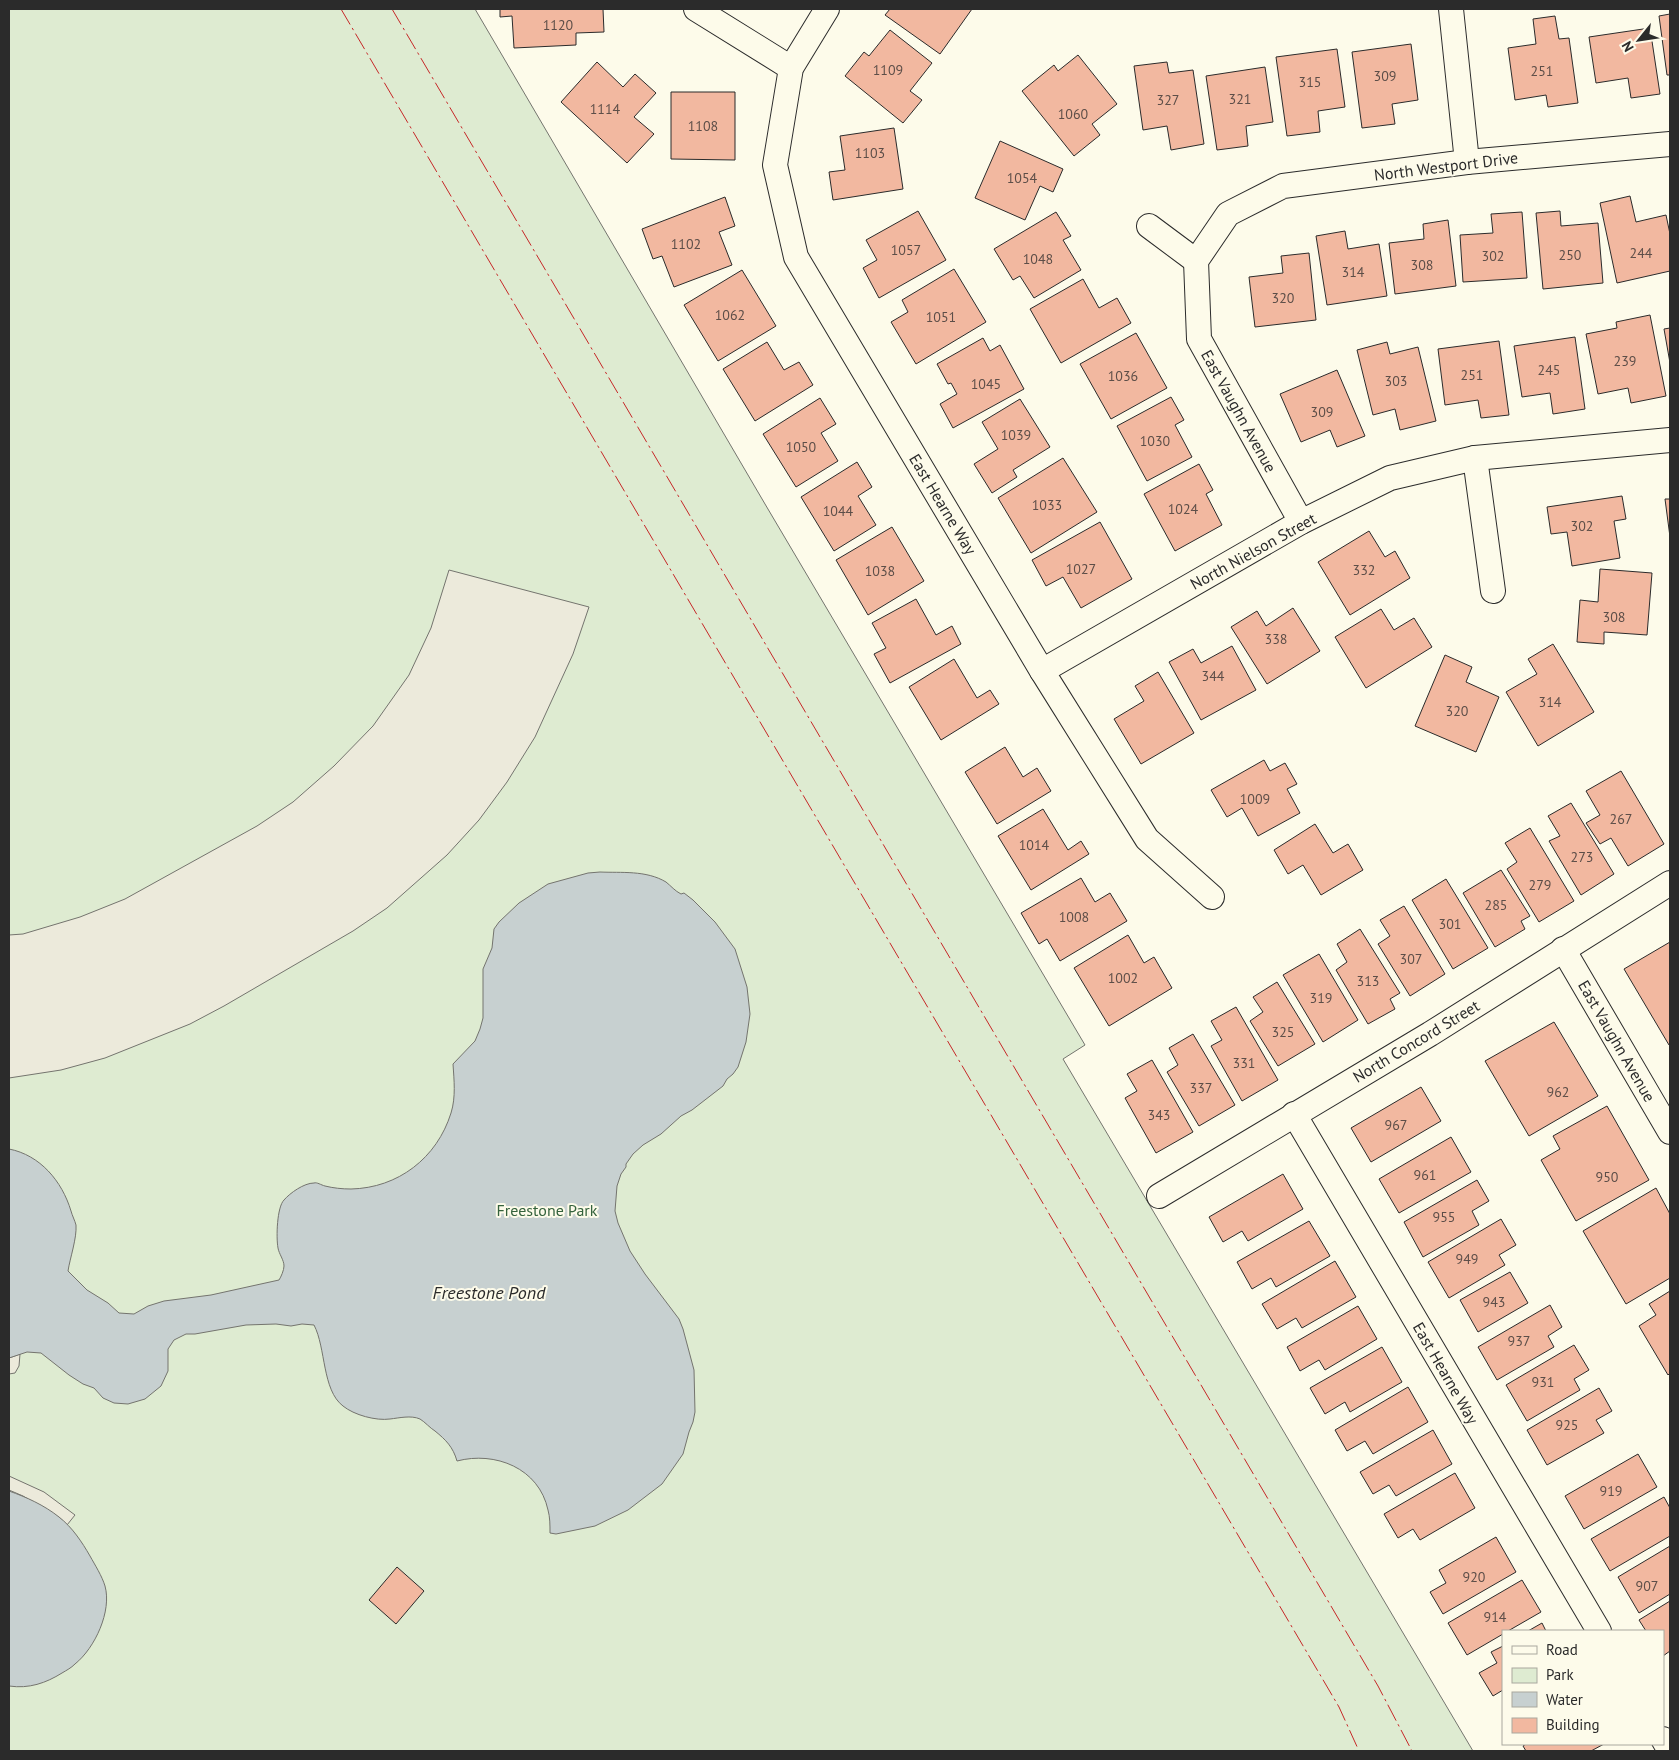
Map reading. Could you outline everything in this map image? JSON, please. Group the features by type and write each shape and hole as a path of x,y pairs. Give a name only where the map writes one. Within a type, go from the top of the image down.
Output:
{"street":[{"path":"696,9 791,68"},
{"name":"East Hearne Way","path":"827,9 791,68 774,165 796,257 1042,671 1147,839 1212,897"},
{"path":"1450,9 1467,162"},
{"name":"North Westport Drive","path":"1196,261 1228,214 1283,186 1467,162 1670,144"},
{"path":"1149,226 1196,261"},
{"name":"East Vaughn Avenue","path":"1196,261 1198,339 1301,522"},
{"name":"North Nielson Street","path":"1042,671 1301,522 1390,478 1475,458 1670,440"},
{"path":"1475,458 1493,591"},
{"name":"North Concord Street","path":"1159,1196 1430,1034 1670,883"},
{"name":"East Vaughn Avenue","path":"1563,949 1670,1132"},
{"name":"East Hearne Way","path":"1294,1114 1598,1630"}],"green space":[{"name":"Freestone Park","path":"9,9 475,9 1085,1045 1063,1059 1473,1751 9,1751"}],"shaded area":[{"path":"449,570 589,607 573,654 535,737 507,782 479,820 447,855 387,908 353,931 224,1006 190,1024 105,1058 61,1070 9,1078 9,935 23,934 80,917 125,899 257,826 293,802 334,766 373,726 409,675 431,628"},
{"path":"20,1354 19,1366 15,1373 9,1374 9,1358"},
{"path":"9,1476 44,1492 75,1515 67,1525 60,1518 9,1490"}],"water":[{"name":"Freestone Pond","path":"588,873 633,873 658,878 679,893 684,893 693,900 715,922 735,949 747,987 750,1014 746,1042 738,1067 733,1074 723,1086 633,1154 621,1174 617,1186 615,1211 618,1223 630,1251 679,1319 694,1370 695,1412 693,1422 683,1454 662,1484 628,1510 595,1526 556,1534 550,1533 549,1513 543,1495 525,1473 500,1461 471,1459 457,1461 446,1441 420,1419 409,1417 372,1418 359,1415 343,1406 331,1390 321,1345 314,1325 246,1325 186,1334 174,1340 168,1349 168,1371 161,1386 145,1399 128,1404 114,1403 103,1398 94,1388 83,1384 69,1375 41,1353 27,1352 9,1358 9,1149 31,1157 40,1163 56,1180 67,1200 76,1225 68,1271 87,1290 108,1303 119,1313 134,1314 148,1306 164,1301 211,1295 279,1280 284,1266 277,1243 278,1215 284,1200 290,1194 310,1183 351,1189 384,1183 400,1176 413,1167 426,1157 436,1144 445,1129 453,1107 453,1064 475,1041 480,1029 483,1018 483,969 492,948 494,929 499,922 519,903 548,884"},
{"path":"9,1491 41,1505 68,1525 84,1545 102,1578 107,1596 104,1617 100,1628 89,1649 82,1657 70,1668 50,1680 23,1687 9,1686"}],"building":[{"path":"500,9 603,9 604,32 576,33 576,45 514,48 512,16 500,17"},
{"path":"890,9 972,9 940,54 885,15"},
{"path":"1670,14 1670,75 1667,75 1659,16"},
{"path":"1555,16 1559,39 1569,38 1578,103 1548,107 1546,95 1515,100 1508,48 1536,44 1533,19"},
{"path":"1650,28 1660,94 1631,98 1628,78 1596,83 1589,37"},
{"path":"890,30 932,63 910,91 922,100 903,123 845,76 864,52 869,56"},
{"path":"1411,44 1418,100 1392,104 1395,124 1362,128 1352,52"},
{"path":"1337,49 1345,107 1318,111 1320,132 1287,136 1276,57"},
{"path":"1078,55 1117,104 1092,124 1100,135 1074,156 1022,91 1054,65 1058,71"},
{"path":"597,62 623,87 635,74 656,93 634,117 654,134 627,163 561,102"},
{"path":"1167,62 1169,73 1193,70 1204,144 1171,150 1167,126 1143,130 1134,66"},
{"path":"1265,67 1273,122 1246,126 1248,146 1217,150 1206,76"},
{"path":"671,92 735,92 735,160 671,159"},
{"path":"894,128 903,189 833,200 829,172 845,170 840,136"},
{"path":"1000,141 1063,169 1053,192 1040,186 1025,220 975,198"},
{"path":"1630,196 1636,222 1666,215 1670,234 1670,271 1617,283 1600,203"},
{"path":"725,197 735,226 719,232 732,265 674,287 662,256 653,259 642,229"},
{"path":"918,211 946,260 879,298 863,268 877,260 866,240"},
{"path":"1560,211 1561,226 1598,223 1603,283 1543,289 1536,213"},
{"path":"1056,212 1071,236 1063,240 1081,270 1034,298 1020,276 1013,280 994,249"},
{"path":"1522,212 1527,278 1463,282 1460,235 1493,233 1491,214"},
{"path":"1448,220 1456,286 1395,294 1389,243 1424,239 1423,224"},
{"path":"1345,231 1348,249 1379,244 1387,296 1327,305 1316,236"},
{"path":"1309,253 1316,320 1255,327 1249,277 1283,273 1281,256"},
{"path":"954,269 986,322 916,364 891,322 908,312 902,300"},
{"path":"742,270 776,326 718,361 684,305"},
{"path":"1083,279 1099,308 1117,298 1131,323 1061,363 1030,309"},
{"path":"1650,315 1666,396 1631,403 1628,388 1598,394 1586,334 1617,328 1616,322"},
{"path":"1670,328 1670,363 1664,329"},
{"path":"1136,333 1167,388 1111,419 1080,364"},
{"path":"1575,337 1585,409 1553,414 1550,393 1522,397 1514,346"},
{"path":"983,338 990,351 1000,345 1024,389 953,428 940,404 957,394 951,383 948,384 937,364"},
{"path":"1499,341 1509,415 1481,418 1478,400 1445,405 1438,349"},
{"path":"767,342 784,370 799,362 813,385 755,421 723,369"},
{"path":"1387,342 1390,354 1418,347 1436,421 1400,430 1395,409 1373,415 1357,350"},
{"path":"1337,370 1365,436 1337,447 1330,430 1301,442 1280,394"},
{"path":"1171,397 1184,420 1175,425 1192,457 1147,481 1117,426"},
{"path":"820,398 836,424 821,433 838,461 796,487 763,434"},
{"path":"1020,399 1050,447 1013,470 1017,477 992,493 974,464 998,449 982,422"},
{"path":"1063,458 1097,512 1031,553 998,498"},
{"path":"857,462 872,487 858,496 876,525 834,551 801,497"},
{"path":"1199,464 1213,490 1206,494 1222,525 1175,551 1144,494"},
{"path":"1622,496 1626,519 1614,521 1620,558 1572,566 1567,532 1551,534 1547,507"},
{"path":"1665,499 1670,499 1670,537"},
{"path":"1100,522 1132,579 1081,608 1063,577 1046,586 1032,560"},
{"path":"892,527 924,581 868,615 836,560"},
{"path":"1369,531 1385,557 1395,551 1410,578 1350,615 1318,562"},
{"path":"1600,569 1652,573 1647,635 1604,632 1604,644 1577,642 1580,600 1598,602"},
{"path":"916,599 936,635 952,626 961,644 890,683 874,654 886,648 872,623"},
{"path":"1293,608 1320,651 1267,684 1231,627 1257,611 1266,626"},
{"path":"1381,609 1394,630 1414,618 1432,647 1366,688 1335,637"},
{"path":"1553,644 1594,712 1538,746 1506,692 1537,674 1528,659"},
{"path":"1232,646 1256,690 1201,720 1169,662 1193,649 1201,663"},
{"path":"1445,655 1472,667 1466,682 1499,697 1476,752 1415,726"},
{"path":"954,659 977,698 990,690 999,704 941,740 909,687"},
{"path":"1158,672 1194,733 1141,764 1114,719 1144,701 1135,686"},
{"path":"1005,747 1023,777 1037,768 1051,791 997,824 965,772"},
{"path":"1264,760 1270,771 1285,763 1297,784 1287,789 1300,813 1258,836 1242,808 1227,817 1211,790"},
{"path":"1621,771 1664,844 1628,866 1611,838 1600,844 1586,823 1600,815 1586,791"},
{"path":"1571,803 1614,874 1581,895 1549,841 1560,836 1548,816"},
{"path":"1043,809 1068,850 1081,841 1089,854 1031,890 998,836"},
{"path":"1315,824 1333,853 1348,844 1363,870 1321,895 1303,865 1288,874 1274,850"},
{"path":"1530,828 1574,901 1539,922 1507,869 1517,862 1505,843"},
{"path":"1501,870 1530,916 1521,921 1525,929 1495,947 1463,893"},
{"path":"1081,878 1095,902 1110,893 1127,921 1060,961 1047,939 1039,944 1021,913"},
{"path":"1446,879 1488,948 1453,969 1412,900"},
{"path":"1404,906 1445,974 1410,996 1378,944 1390,936 1380,920"},
{"path":"1360,929 1400,993 1390,999 1395,1009 1368,1024 1336,970 1347,962 1337,944"},
{"path":"1128,935 1144,963 1154,957 1172,988 1109,1026 1074,968"},
{"path":"1670,942 1670,1044 1669,1045 1624,969"},
{"path":"1319,954 1358,1020 1323,1042 1283,975"},
{"path":"1277,982 1315,1044 1278,1066 1250,1021 1263,1012 1253,997"},
{"path":"1236,1007 1278,1080 1242,1101 1211,1046 1222,1040 1211,1021"},
{"path":"1554,1022 1598,1096 1529,1136 1485,1061"},
{"path":"1193,1034 1235,1105 1199,1126 1167,1072 1178,1065 1169,1048"},
{"path":"1152,1060 1193,1132 1156,1153 1125,1098 1137,1091 1127,1074"},
{"path":"1421,1087 1441,1121 1371,1162 1351,1128"},
{"path":"1607,1106 1649,1180 1576,1221 1541,1160 1560,1149 1553,1136"},
{"path":"1451,1137 1471,1172 1399,1213 1379,1179"},
{"path":"1283,1174 1303,1209 1248,1241 1242,1231 1223,1242 1209,1217"},
{"path":"1477,1180 1489,1201 1472,1211 1479,1225 1423,1257 1404,1222"},
{"path":"1656,1188 1670,1214 1670,1278 1626,1304 1583,1231"},
{"path":"1501,1219 1516,1245 1499,1255 1505,1265 1449,1298 1428,1262"},
{"path":"1309,1221 1330,1256 1276,1287 1271,1278 1252,1289 1237,1262"},
{"path":"1335,1261 1356,1297 1302,1328 1296,1318 1277,1329 1262,1304"},
{"path":"1510,1272 1528,1303 1478,1332 1460,1300"},
{"path":"1670,1291 1670,1373 1668,1375 1639,1326 1656,1315 1649,1304"},
{"path":"1550,1305 1562,1327 1548,1336 1554,1347 1497,1380 1478,1347"},
{"path":"1358,1306 1377,1339 1325,1370 1319,1360 1300,1371 1287,1347"},
{"path":"1574,1345 1589,1370 1574,1379 1580,1390 1527,1421 1506,1385"},
{"path":"1382,1347 1402,1382 1350,1412 1345,1402 1325,1414 1310,1388"},
{"path":"1408,1387 1428,1422 1373,1454 1365,1441 1347,1451 1335,1430"},
{"path":"1599,1388 1612,1411 1596,1420 1604,1433 1547,1465 1527,1430"},
{"path":"1433,1430 1452,1464 1396,1496 1389,1485 1373,1494 1360,1472"},
{"path":"1638,1454 1657,1487 1584,1529 1565,1496"},
{"path":"1455,1473 1475,1508 1420,1540 1413,1529 1398,1538 1384,1514"},
{"path":"1664,1497 1670,1508 1670,1536 1610,1571 1591,1539"},
{"path":"1496,1537 1516,1572 1443,1614 1430,1592 1446,1583 1439,1570"},
{"path":"1670,1546 1670,1594 1639,1613 1618,1577"},
{"path":"397,1567 424,1591 396,1624 369,1600"},
{"path":"1522,1580 1541,1612 1510,1630 1502,1630 1502,1635 1467,1655 1448,1623"},
{"path":"1670,1601 1670,1651 1664,1655 1664,1630 1645,1630 1639,1620"},
{"path":"1542,1623 1546,1630 1530,1630"},
{"path":"1502,1646 1502,1691 1493,1696 1479,1673 1497,1663 1491,1652"},
{"path":"1602,1745 1591,1751 1526,1751 1523,1746"}],"power":[{"path":"341,9 1339,1707 1359,1751"},
{"path":"392,9 1378,1686 1412,1751"}]}
